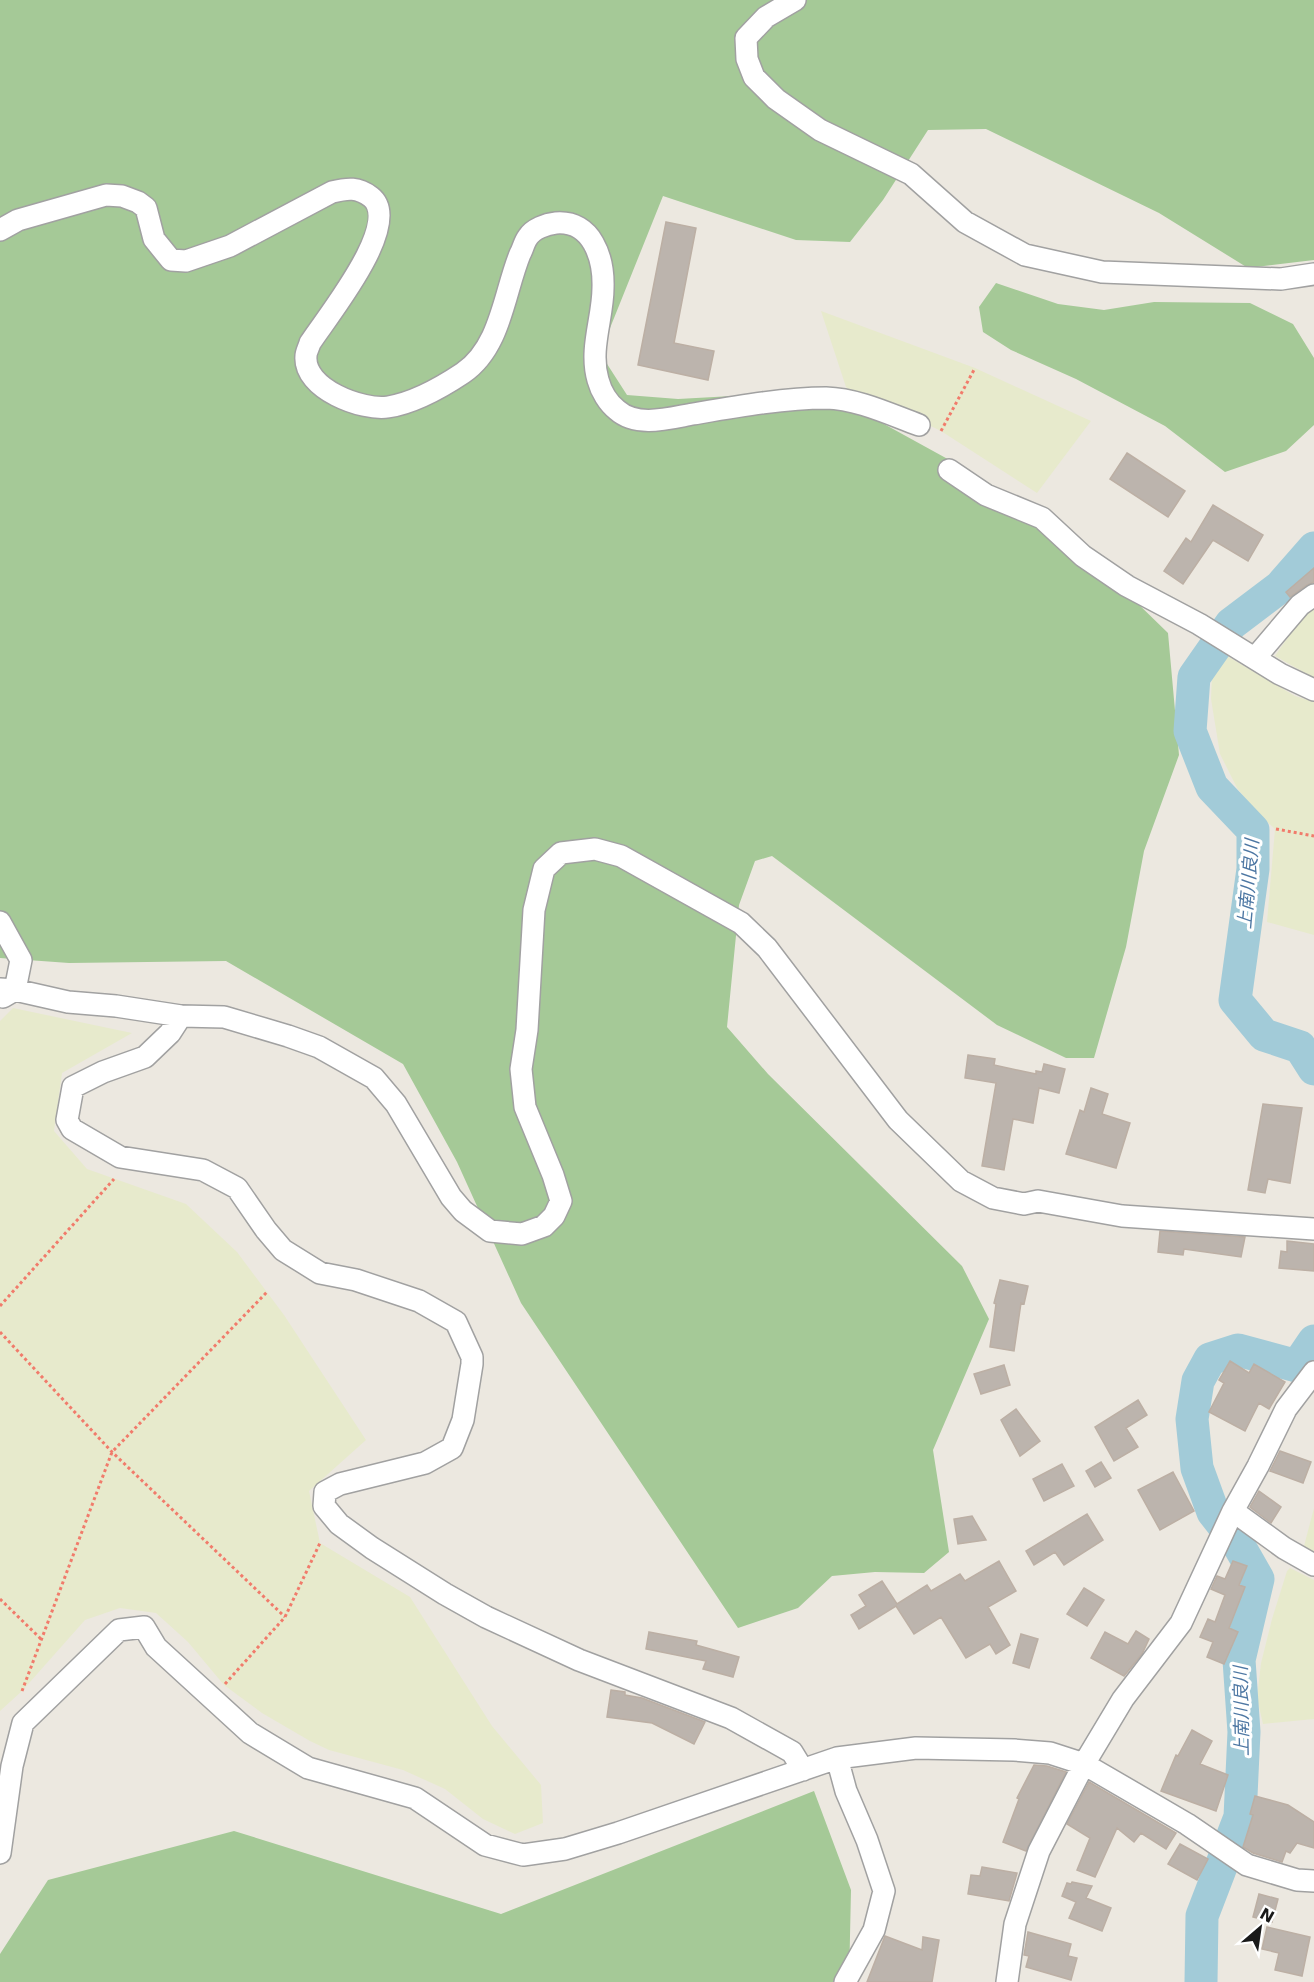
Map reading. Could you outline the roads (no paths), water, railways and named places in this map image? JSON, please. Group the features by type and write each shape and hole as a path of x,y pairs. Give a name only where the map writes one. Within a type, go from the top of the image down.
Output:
{"street":[{"path":"795,0 766,17 746,38 747,59 754,77 776,99 820,130 911,174 965,222 1025,255 1102,272 1281,279 1314,274"},
{"path":"0,230 18,220 106,195 122,196 146,208 153,239 171,260 186,261 230,246 332,192 349,187 363,191 374,199 380,213 378,228 366,258 310,343 306,357 310,372 321,387 365,407 387,407 416,399 465,372 486,349 499,322 514,269 528,236 540,227 556,223 575,225 586,232 594,242 600,264 603,288 596,346 597,379 605,397 624,416 645,421 758,404 827,398 865,405 919,425"},
{"path":"949,470 986,495 1042,518 1083,556 1127,586 1199,624 1280,674 1314,690"},
{"path":"1255,658 1300,605 1314,595"},
{"path":"0,922 21,960 5,993 181,1016 224,1017 319,1047 374,1078 396,1104 451,1197 463,1211 490,1230 522,1234 544,1226 554,1216 561,1201 553,1175 525,1107 521,1069 527,1030 534,910 544,869 561,853 595,849 621,856 741,923 767,948 898,1120 961,1181 993,1198 1024,1204 1038,1201 1122,1216 1314,1229"},
{"path":"181,1016 170,1033 145,1057 103,1072 73,1087 67,1120 72,1129 120,1157 203,1170 237,1188 283,1250 320,1273 356,1280 419,1301 456,1322 472,1357 464,1420 452,1448 425,1463 340,1484 325,1492 324,1506 339,1524 445,1594 486,1617 579,1660 731,1718 792,1752 803,1770"},
{"path":"1007,1982 1015,1924 1039,1851 1084,1764 1123,1699 1181,1623 1233,1511 1286,1409 1314,1372"},
{"path":"1233,1511 1284,1548 1314,1565"},
{"path":"0,1853 12,1766 23,1723 119,1630 144,1627 156,1647 250,1733 308,1768 415,1798 485,1845 524,1855 565,1849 618,1833 837,1758 916,1748 1014,1750 1050,1753 1084,1764 1187,1824 1247,1864 1297,1880 1314,1881"},
{"path":"837,1758 846,1791 867,1840 884,1891 874,1930 845,1982"}],"waterway":[{"name":"上南川良川","path":"1314,548 1280,587 1231,624 1194,677 1190,731 1212,787 1253,830 1253,869 1235,1000 1264,1035 1300,1047 1314,1069"},
{"name":"上南川良川","path":"1201,1982 1202,1916 1240,1817 1244,1732 1239,1660 1258,1579 1238,1544 1213,1512 1197,1468 1192,1419 1198,1381 1210,1359 1238,1350 1297,1366 1314,1341"}]}
